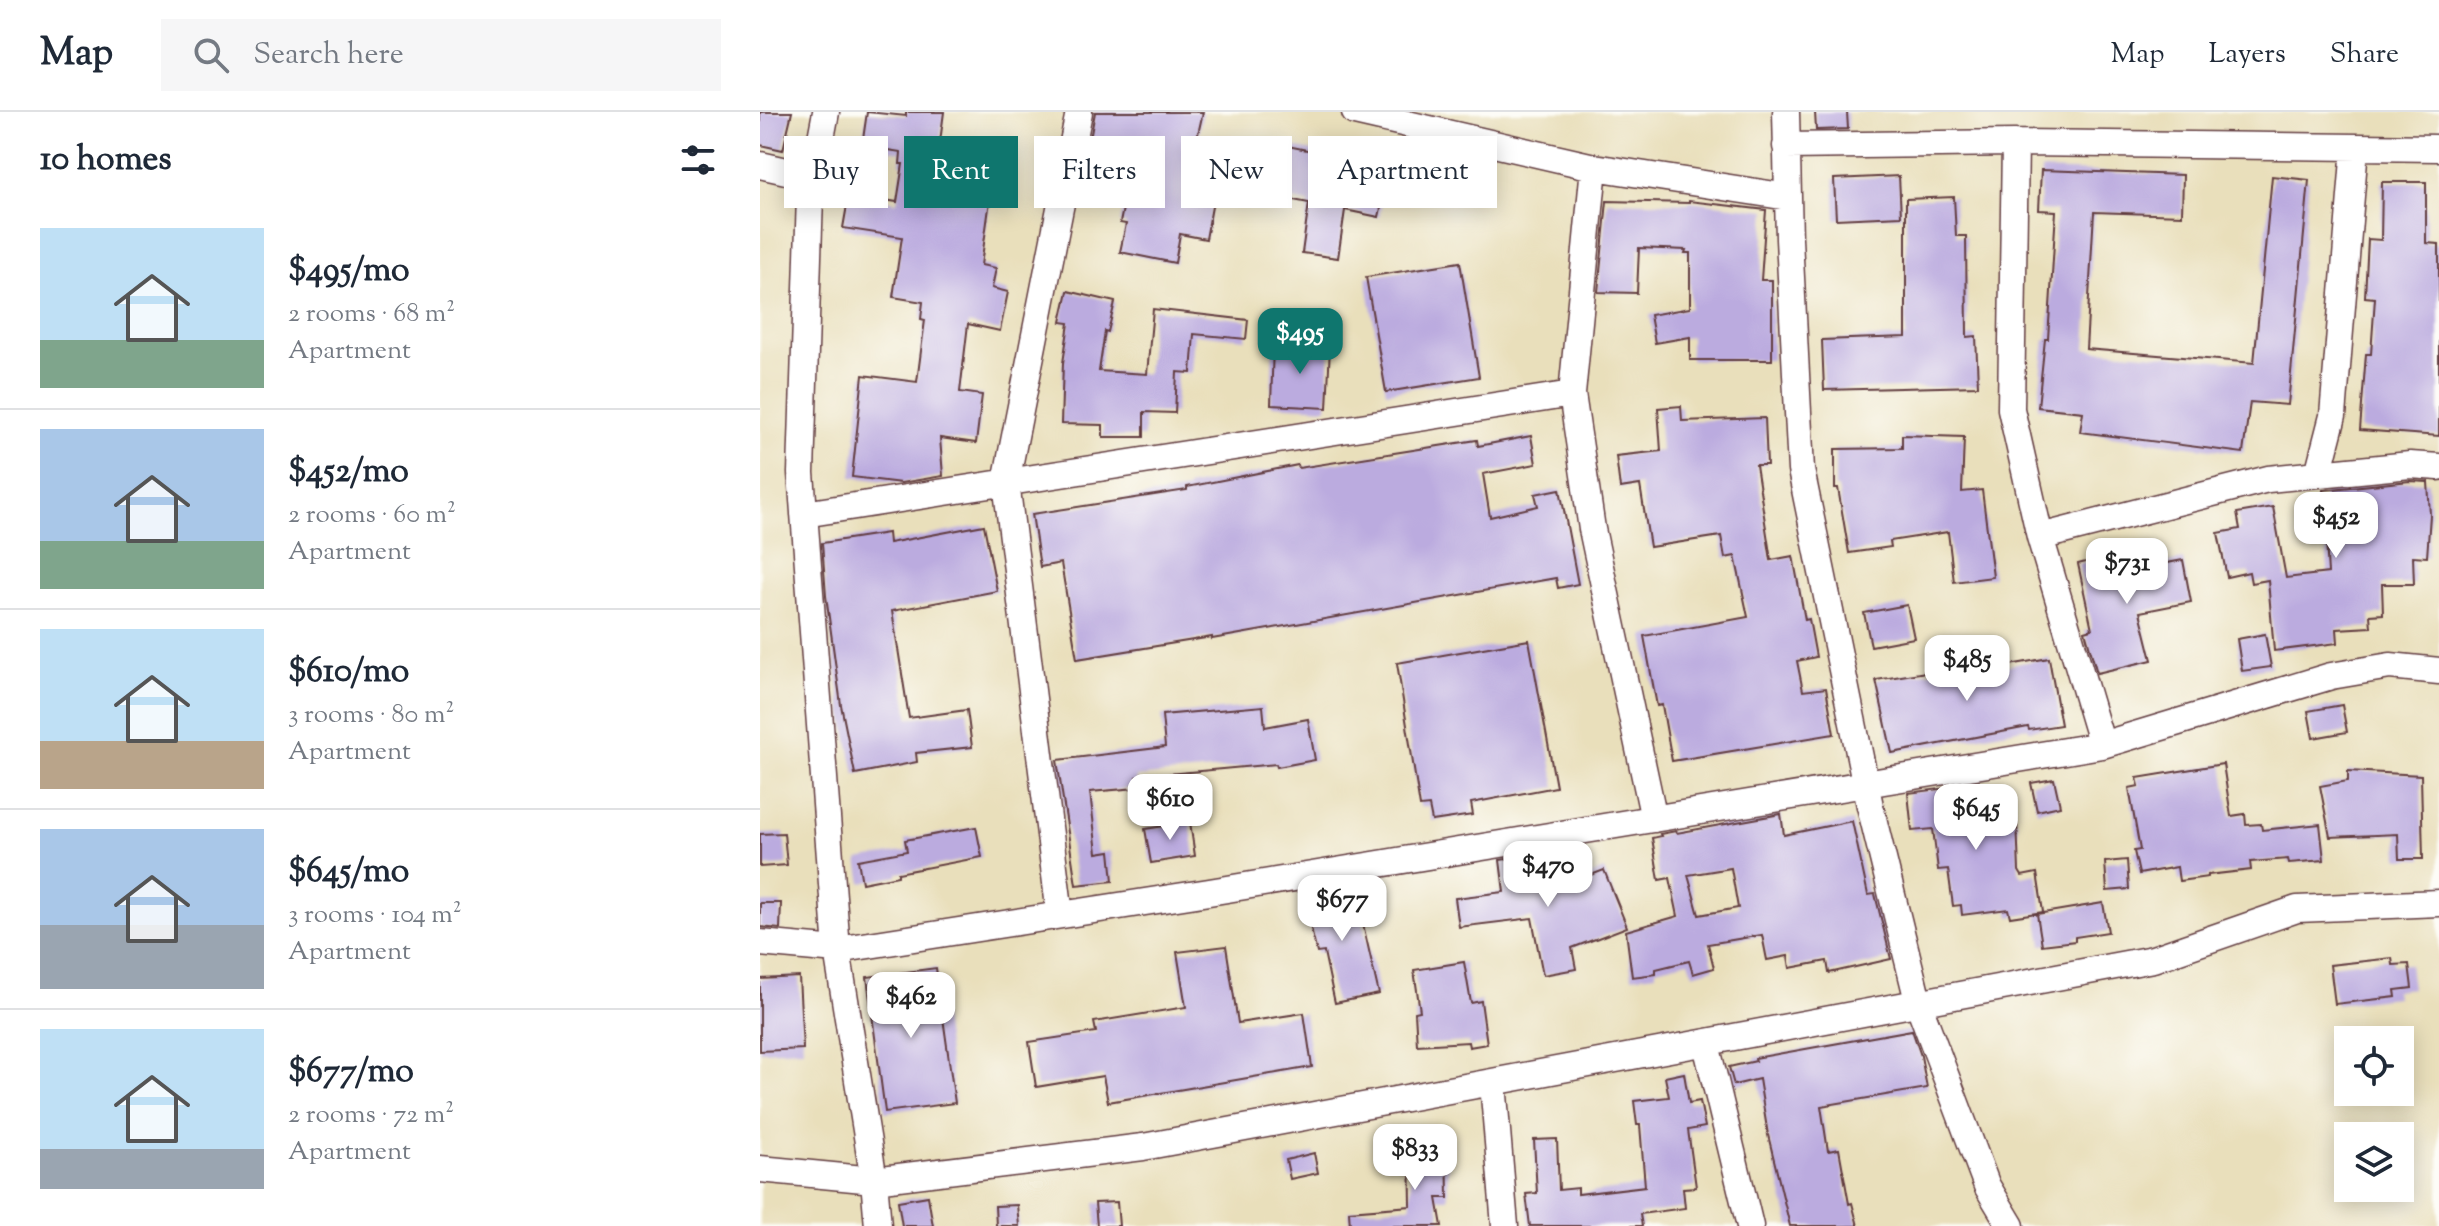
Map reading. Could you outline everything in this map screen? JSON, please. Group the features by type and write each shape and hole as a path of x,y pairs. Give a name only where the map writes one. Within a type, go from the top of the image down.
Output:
{"street":[{"path":"821,136 826,112"},
{"path":"1060,915 1006,482 1079,112"},
{"path":"1355,112 1594,167 1788,197"},
{"path":"1786,112 1801,470 1865,785 1919,1005 1987,1186 2011,1226"},
{"path":"1786,146 2015,143 2439,148"},
{"path":"2015,143 2011,409 2040,537 2102,745"},
{"path":"2318,474 2333,416 2355,147"},
{"path":"760,165 784,170"},
{"path":"1594,167 1572,394 1592,529 1654,819"},
{"path":"810,208 802,458 804,514 837,950 874,1180 878,1226"},
{"path":"804,514 1572,394"},
{"path":"2040,537 2268,479 2410,465 2439,467"},
{"path":"760,943 837,950 1865,785 2102,745 2331,676 2390,666 2439,671"},
{"path":"760,1169 874,1180 1143,1147 1919,1005 2153,959 2297,909 2439,903"},
{"path":"1706,1044 1750,1226"},
{"path":"1493,1083 1505,1226"}],"building":[{"path":"760,112 792,112 783,150 760,145"},
{"path":"867,112 906,116 906,112 944,112 941,136 904,136 904,208 989,208 981,265 996,268 992,288 1008,292 1000,331 968,324 960,392 982,395 976,443 940,438 943,476 901,483 852,477 863,375 917,382 925,320 921,319 923,302 893,297 902,237 843,228 847,208 888,208 888,200 897,202 903,164 900,164 901,152 888,150 888,136 863,136"},
{"path":"1095,112 1203,112 1198,136 1181,136 1181,208 1212,208 1206,239 1180,234 1175,263 1120,252 1126,224 1120,223 1123,208 1165,208 1165,136 1091,136"},
{"path":"1815,112 1847,112 1848,129 1816,130"},
{"path":"1292,147 1308,150 1308,203 1292,200"},
{"path":"2041,170 2183,175 2182,215 2094,212 2086,349 2254,363 2272,176 2309,180 2288,405 2250,402 2243,453 2080,432 2083,412 2038,407 2045,339 2048,339 2056,211 2039,210"},
{"path":"1899,176 1901,216 1836,219 1834,179"},
{"path":"2382,182 2426,182 2426,243 2439,244 2439,436 2360,430 2366,354 2371,354 2375,298 2365,297 2368,239 2381,240"},
{"path":"1954,197 1956,236 1966,236 1967,337 1976,336 1978,386 1824,390 1822,340 1906,337 1906,199"},
{"path":"1607,201 1689,201 1766,210 1761,280 1772,280 1772,360 1690,360 1690,337 1655,343 1650,315 1690,308 1690,253 1685,253 1686,250 1639,248 1637,293 1598,292"},
{"path":"1308,208 1381,208 1379,217 1345,210 1338,258 1302,253"},
{"path":"1460,262 1479,377 1386,392 1366,277"},
{"path":"1068,291 1115,302 1108,332 1105,331 1099,371 1147,374 1153,309 1248,320 1246,339 1194,334 1191,373 1177,372 1175,413 1144,412 1144,437 1103,437 1103,425 1061,424 1063,363 1069,323 1061,322"},
{"path":"1273,345 1330,347 1327,408 1271,405"},
{"path":"1681,406 1682,421 1765,418 1767,465 1756,465 1771,560 1793,556 1805,620 1809,619 1816,657 1797,661 1803,691 1826,688 1834,734 1672,761 1662,705 1657,706 1644,636 1748,617 1735,556 1725,558 1721,536 1650,547 1640,485 1620,488 1616,456 1661,451 1658,408"},
{"path":"1902,435 1964,437 1962,492 1982,490 1993,577 1954,582 1948,532 1890,541 1891,547 1849,553 1838,488 1835,488 1835,449 1902,448"},
{"path":"1531,436 1536,464 1483,474 1490,517 1538,506 1535,494 1560,489 1578,584 1558,588 1556,578 1212,639 1077,659 1061,563 1040,567 1032,514 1187,490 1187,487 1298,465 1299,468 1477,440 1478,446"},
{"path":"2428,482 2430,515 2427,557 2413,556 2414,584 2382,584 2383,614 2370,615 2371,627 2337,629 2338,643 2274,651 2268,580 2251,583 2249,572 2227,577 2218,533 2240,529 2237,513 2273,507 2286,578 2328,573 2323,490"},
{"path":"984,525 997,591 892,611 909,718 967,710 972,747 916,753 917,762 855,774 841,705 822,543 888,533 889,543"},
{"path":"2132,550 2136,569 2183,560 2191,602 2140,612 2152,660 2097,673 2085,631 2092,629 2078,564"},
{"path":"1907,605 1914,638 1871,646 1864,613"},
{"path":"2265,634 2271,667 2242,671 2237,639"},
{"path":"1529,640 1556,787 1471,803 1473,815 1432,821 1429,806 1420,807 1397,663"},
{"path":"2049,658 2061,725 2029,730 2028,727 1892,753 1876,680 2003,661 2004,666"},
{"path":"2342,705 2347,732 2313,738 2308,711"},
{"path":"1263,706 1265,727 1308,719 1315,760 1277,767 1276,764 1136,777 1137,788 1090,792 1097,853 1110,851 1113,881 1076,885 1057,760 1165,747 1162,715"},
{"path":"2223,764 2231,816 2245,814 2246,825 2261,824 2262,830 2320,824 2324,860 2250,862 2251,870 2179,881 2177,867 2139,874 2134,851 2140,850 2129,788 2139,786 2137,778"},
{"path":"2348,771 2421,775 2423,859 2399,859 2398,834 2330,837 2320,786 2348,781"},
{"path":"2054,779 2060,806 2037,811 2031,783"},
{"path":"1980,784 1983,821 2017,820 2019,871 2022,876 2037,873 2043,912 2010,917 2008,909 1962,915 1961,905 1953,906 1948,869 1938,870 1933,829 1912,831 1908,793"},
{"path":"1781,814 1784,835 1852,821 1868,895 1875,894 1891,959 1829,973 1827,961 1790,968 1788,956 1767,960 1762,935 1708,944 1714,968 1693,974 1689,961 1656,969 1656,974 1632,977 1626,931 1678,916 1670,878 1659,880 1652,838","holes":["1731,868 1738,908 1699,915 1688,875"]},
{"path":"1190,822 1195,856 1151,863 1145,829"},
{"path":"976,827 982,857 862,883 858,860 907,851 905,840"},
{"path":"784,833 787,865 760,867 760,834"},
{"path":"1534,855 1536,865 1563,862 1565,885 1604,870 1627,927 1572,948 1576,969 1543,975 1532,918 1459,927 1455,898 1504,892 1500,860"},
{"path":"2127,860 2129,889 2107,891 2105,862"},
{"path":"1354,885 1379,994 1335,1003 1324,952 1317,953 1303,897"},
{"path":"760,903 781,903 780,929 760,927"},
{"path":"2103,903 2108,932 2075,937 2075,941 2042,945 2037,914"},
{"path":"1226,946 1238,1023 1304,1013 1312,1067 1108,1102 1103,1076 1036,1087 1029,1042 1096,1032 1094,1022 1186,1007 1177,952"},
{"path":"2392,958 2393,965 2409,964 2412,988 2395,990 2396,997 2335,1004 2330,965"},
{"path":"1464,962 1471,1003 1481,1001 1487,1044 1469,1047 1468,1042 1417,1045 1415,1012 1420,1011 1414,970"},
{"path":"936,968 955,1103 885,1112 867,977"},
{"path":"799,977 803,1049 760,1051 760,979"},
{"path":"1912,1030 1927,1088 1821,1106 1828,1151 1839,1149 1849,1204 1852,1203 1858,1226 1790,1226 1768,1135 1759,1079 1734,1085 1729,1067 1756,1061 1755,1058"},
{"path":"1684,1073 1689,1103 1700,1101 1705,1127 1688,1130 1696,1187 1683,1188 1685,1208 1640,1214 1642,1226 1530,1226 1526,1194 1537,1193 1534,1140 1557,1139 1559,1190 1578,1188 1578,1194 1645,1186 1640,1125 1637,1125 1634,1101 1669,1097 1665,1077"},
{"path":"1410,1143 1447,1143 1448,1198 1437,1198 1442,1226 1350,1226 1349,1211 1411,1206"},
{"path":"1314,1153 1318,1173 1290,1179 1286,1160"},
{"path":"928,1196 933,1226 902,1226 898,1201"},
{"path":"1117,1202 1119,1226 1097,1226 1095,1203"},
{"path":"1017,1205 1019,1226 996,1226 995,1206"}]}
